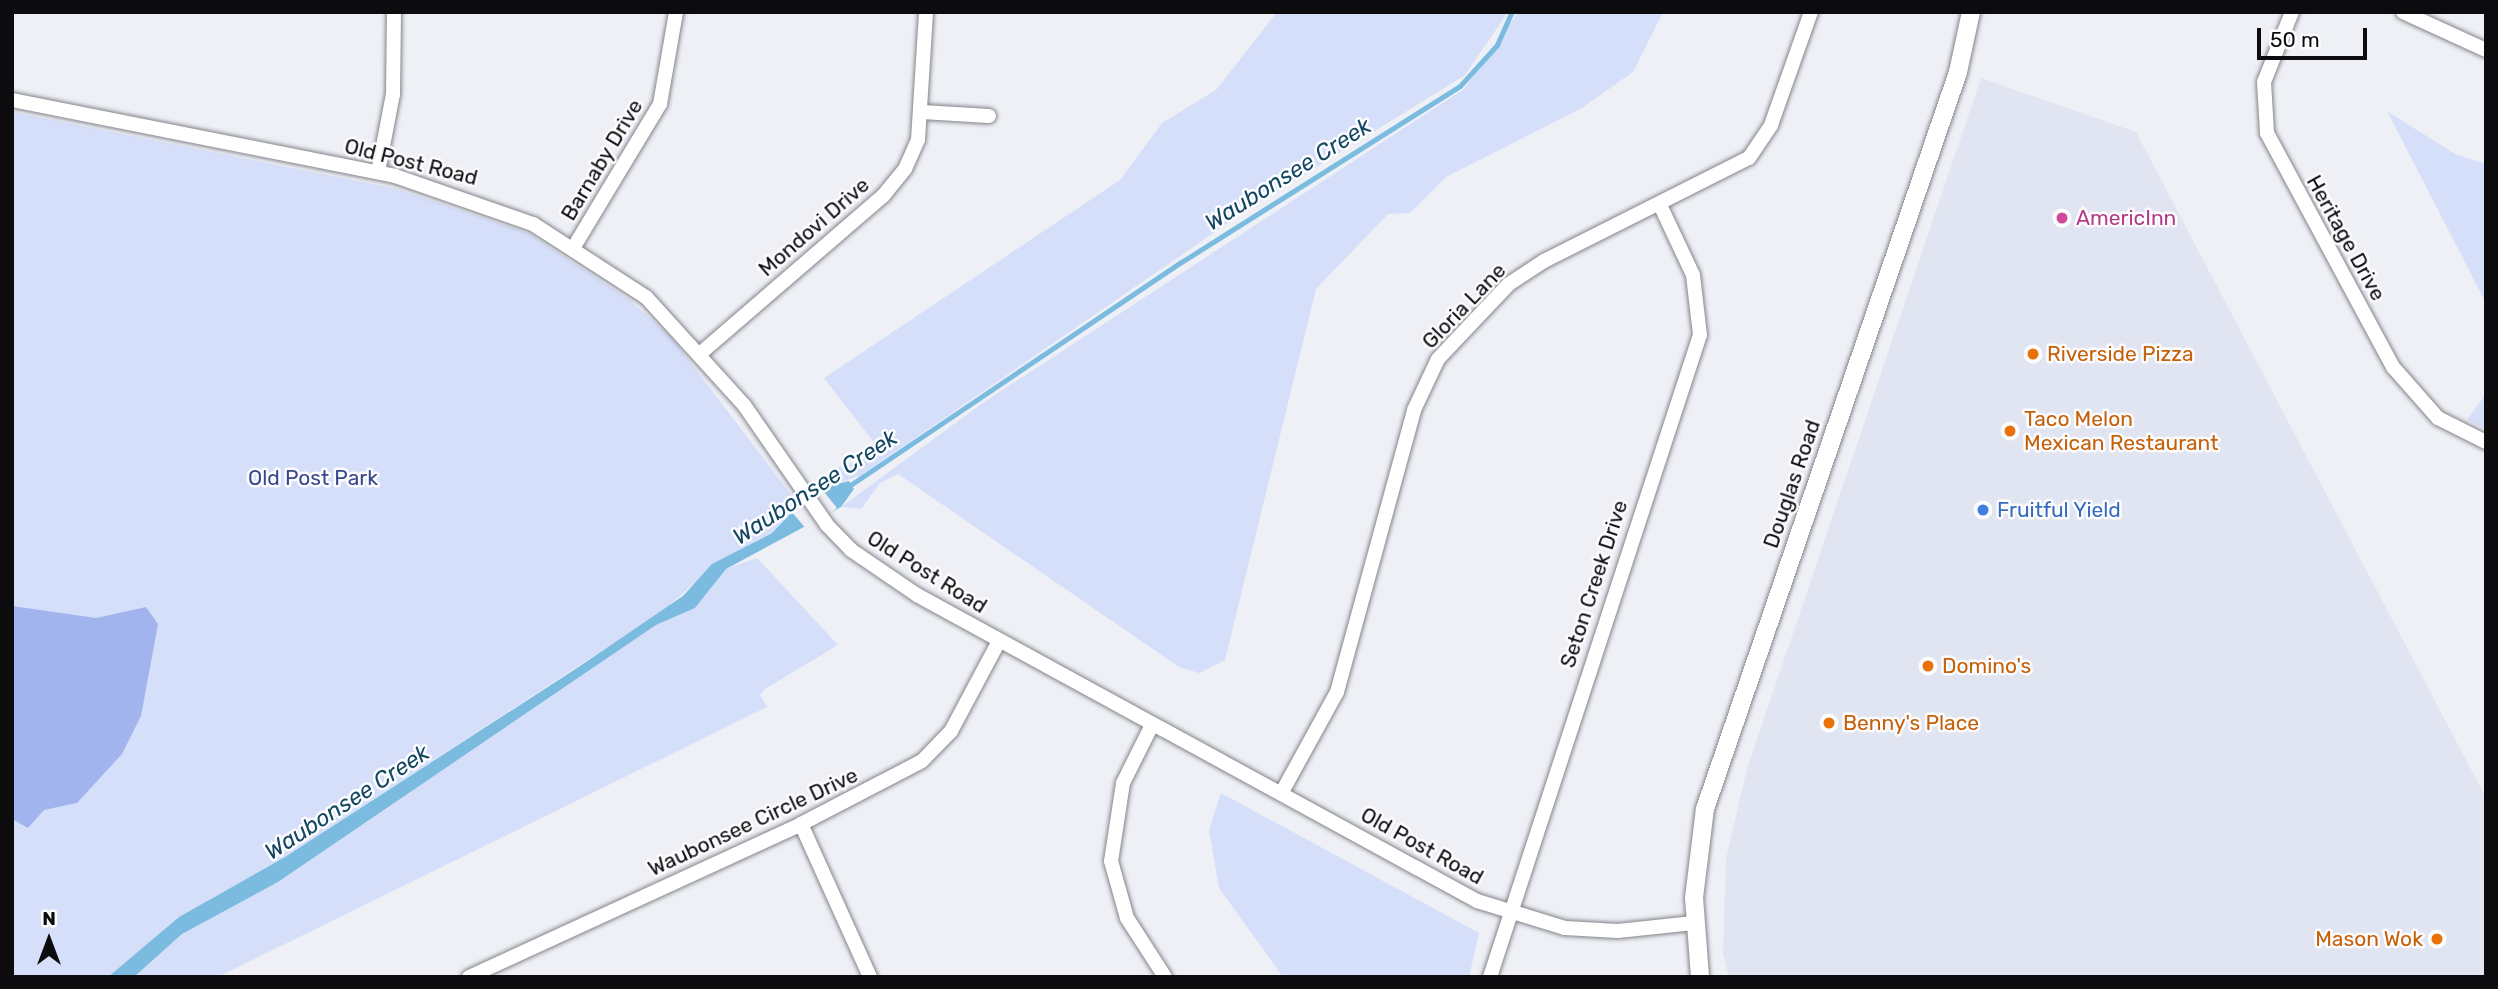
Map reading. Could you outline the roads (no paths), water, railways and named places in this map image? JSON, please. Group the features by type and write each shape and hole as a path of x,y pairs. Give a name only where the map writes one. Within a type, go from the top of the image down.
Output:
{"street":[{"path":"378,172 393,94 394,12"},
{"name":"Barnaby Drive","path":"575,246 660,104 676,12"},
{"name":"Mondovi Drive","path":"702,352 883,196 913,155 922,112 926,12"},
{"name":"Gloria Lane","path":"1282,792 1337,692 1414,410 1438,359 1509,284 1544,261 1730,173 1763,141 1811,12"},
{"name":"Douglas Road","path":"1700,977 1694,923 1699,842 1713,784 1958,72 1971,12"},
{"name":"Heritage Drive","path":"2292,12 2264,82 2267,133 2393,367 2438,418 2486,442"},
{"path":"2403,12 2486,50"},
{"name":"Old Post Road","path":"12,100 378,172 482,201 575,246 646,297 702,352 827,524 877,570 999,641 1282,792 1477,901 1565,928 1618,931 1694,923"},
{"path":"922,112 989,116"},
{"name":"Seton Creek Drive","path":"1490,977 1700,335 1693,275 1661,207"},
{"name":"Waubonsee Circle Drive","path":"469,977 801,824 937,749 999,641"},
{"path":"1152,725 1123,783 1111,861 1127,918 1165,977"},
{"path":"801,824 870,977"}],"waterway":[{"name":"Waubonsee Creek","path":"849,486 1180,263 1460,86 1497,45 1512,12"}],"place":[{"name":"AmericInn","path":"2062,218"},
{"name":"Riverside Pizza","path":"2033,354"},
{"name":"Taco Melon Mexican Restaurant","path":"2010,431"},
{"name":"Fruitful Yield","path":"1983,510"},
{"name":"Domino's","path":"1928,666"},
{"name":"Benny's Place","path":"1829,723"},
{"name":"Mason Wok","path":"2437,939"}],"park label":[{"name":"Old Post Park","path":"313,478"}]}
